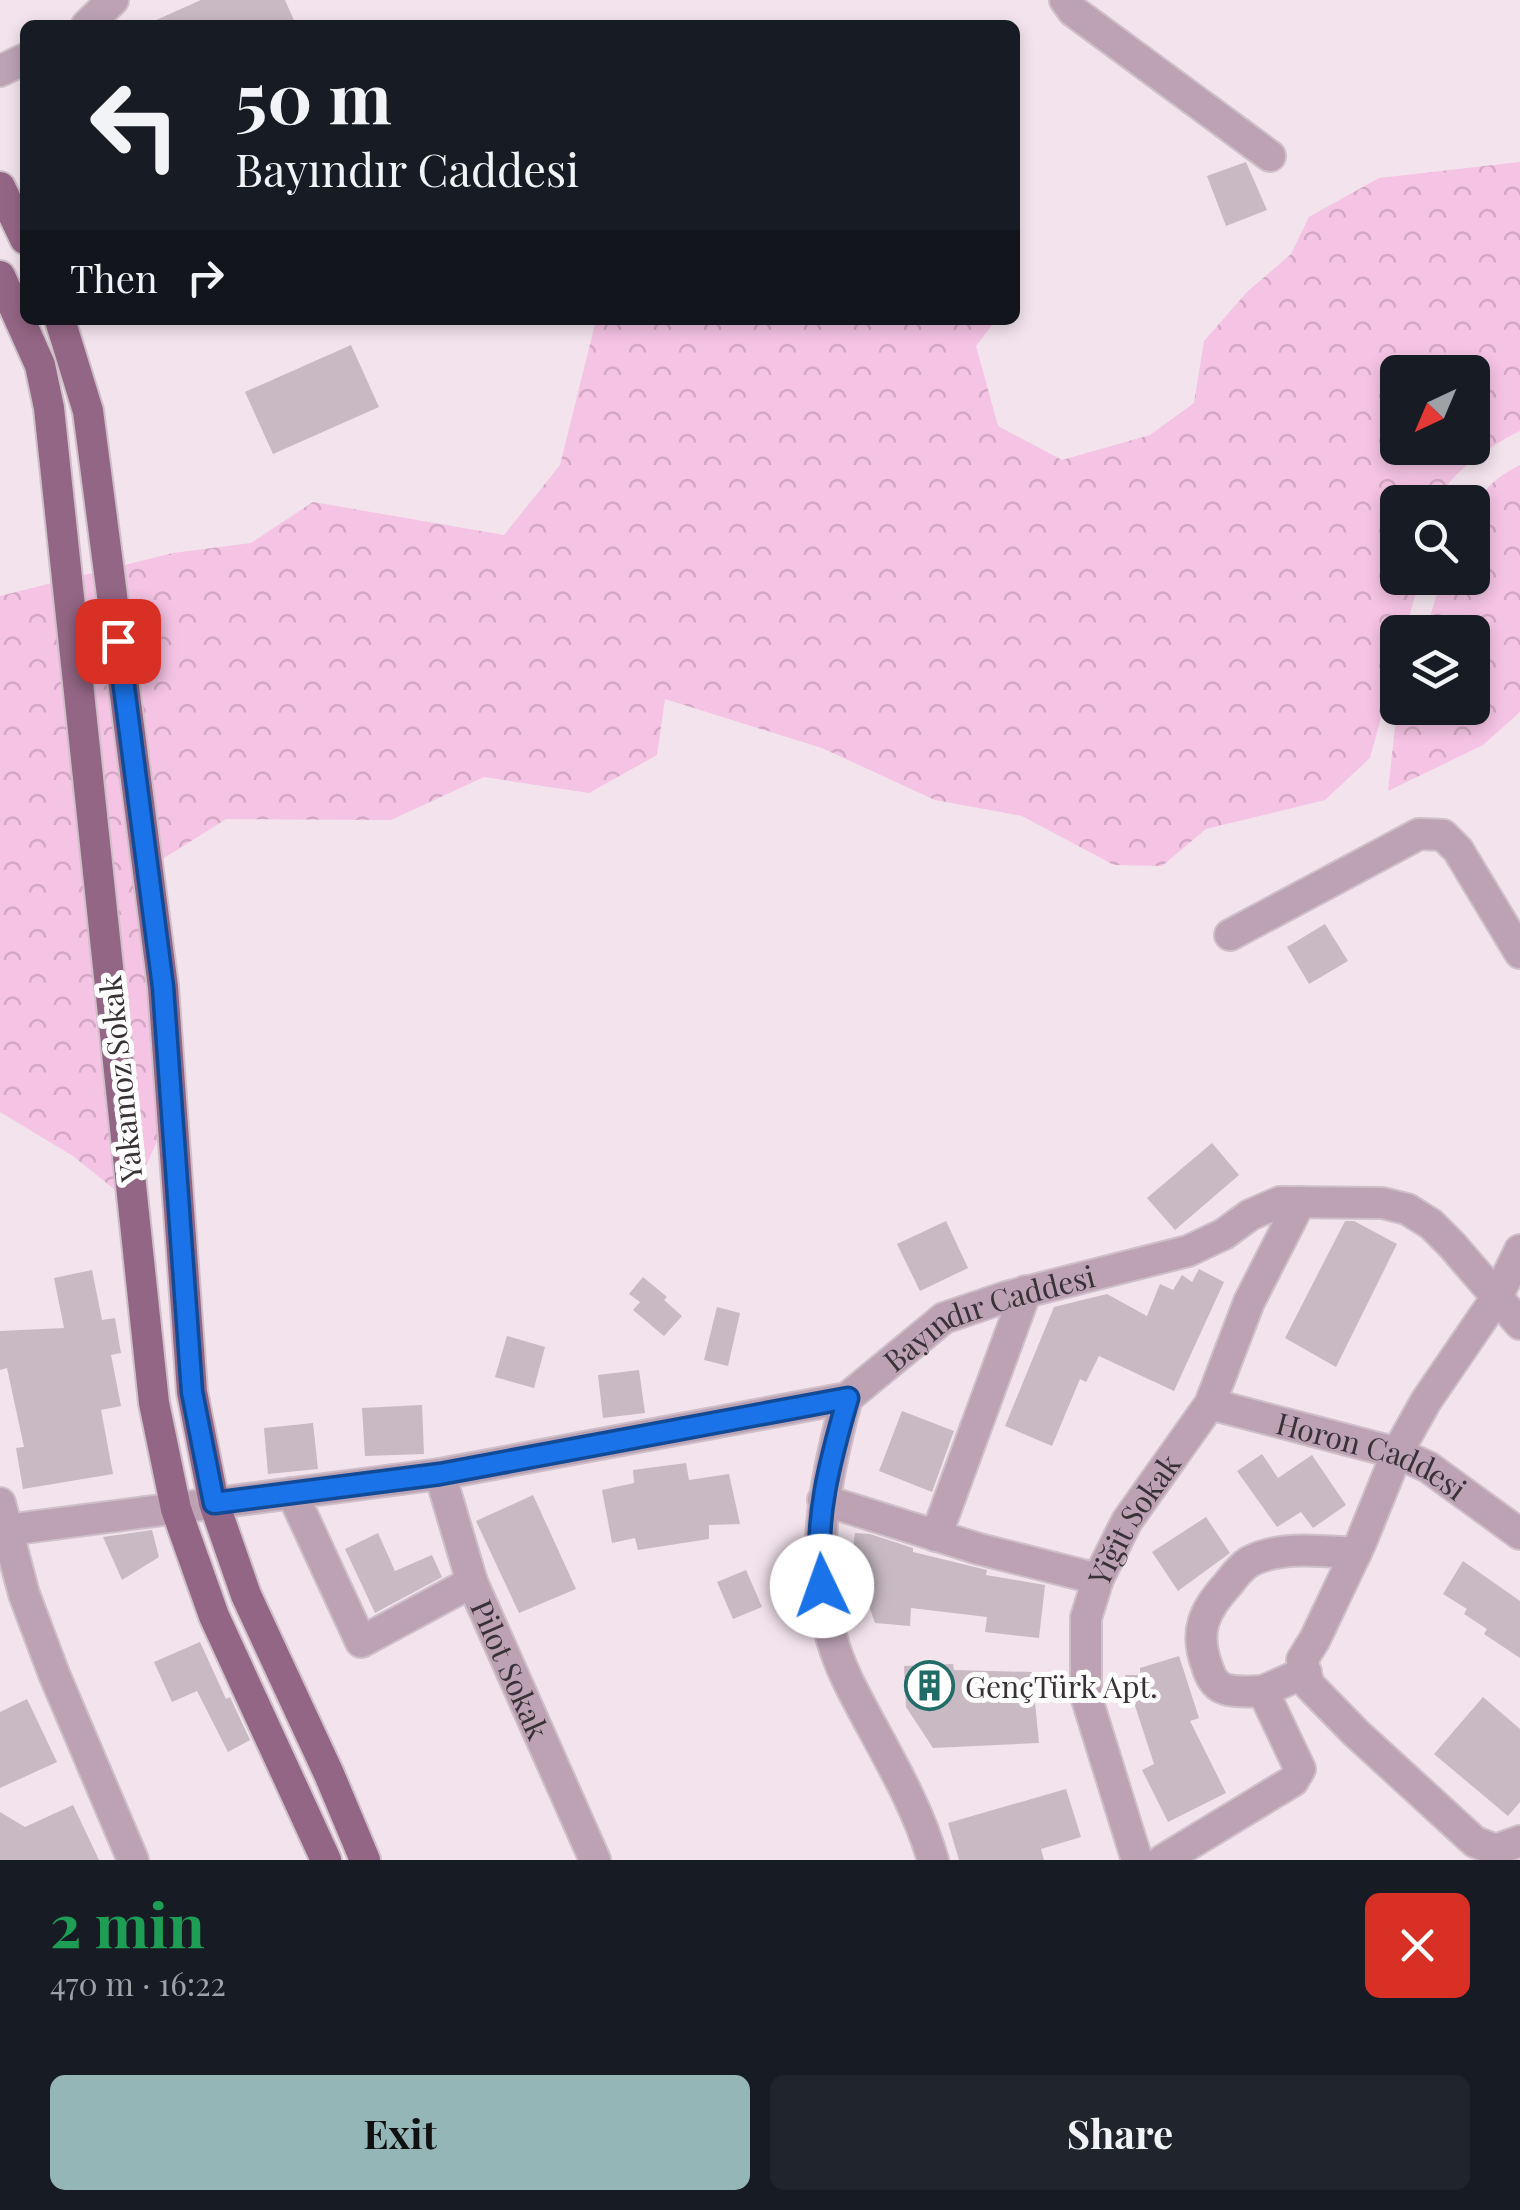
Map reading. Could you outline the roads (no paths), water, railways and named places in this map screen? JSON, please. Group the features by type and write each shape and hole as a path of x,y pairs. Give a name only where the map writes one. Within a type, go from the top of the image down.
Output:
{"main road":[{"path":"0,186 20,228"},
{"name":"Yakamoz Sokak","path":"0,276 20,320"},
{"name":"Yakamoz Sokak","path":"22,325 40,365 49,408 154,1403 176,1509 214,1616 326,1860"},
{"name":"Yakamoz Sokak","path":"62,325 88,411 94,449 163,987 192,1392 214,1503 246,1595 330,1774 365,1860"}],"street":[{"path":"91,20 113,0"},
{"path":"1065,0 1073,11 1153,72 1270,156"},
{"path":"1230,935 1418,834 1442,836 1458,850 1520,953"},
{"name":"Bayındır Caddesi","path":"2,1521 176,1509 440,1474 848,1398 944,1318 1026,1291 1188,1251 1280,1202 1382,1203 1406,1209 1431,1224 1452,1245 1520,1324"},
{"name":"Yiğit Sokak","path":"1136,1860 1086,1696 1086,1618 1098,1578 1127,1521 1210,1404 1249,1302 1300,1202"},
{"path":"1520,1250 1497,1297 1426,1401 1397,1453 1356,1553 1302,1660 1310,1685 1356,1733 1475,1842 1496,1850 1520,1841"},
{"path":"936,1536 1026,1291"},
{"path":"848,1398 823,1500 818,1557 832,1641 848,1680 922,1821 933,1860"},
{"name":"Horon Caddesi","path":"1210,1404 1397,1453 1428,1468 1520,1534"},
{"name":"Pilot Sokak","path":"440,1474 472,1582 595,1860"},
{"path":"292,1492 361,1642 472,1582"},
{"path":"823,1500 936,1536 1098,1578"},
{"path":"2,1521 54,1674 132,1860"},
{"path":"1306,1672 1264,1691 1228,1691 1216,1685 1209,1673 1200,1647 1200,1623 1213,1600 1246,1563 1268,1554 1309,1550 1356,1553"},
{"path":"1163,1860 1293,1781 1300,1769 1264,1691"}],"place":[{"name":"GençTürk Apt.","path":"930,1686"}]}
